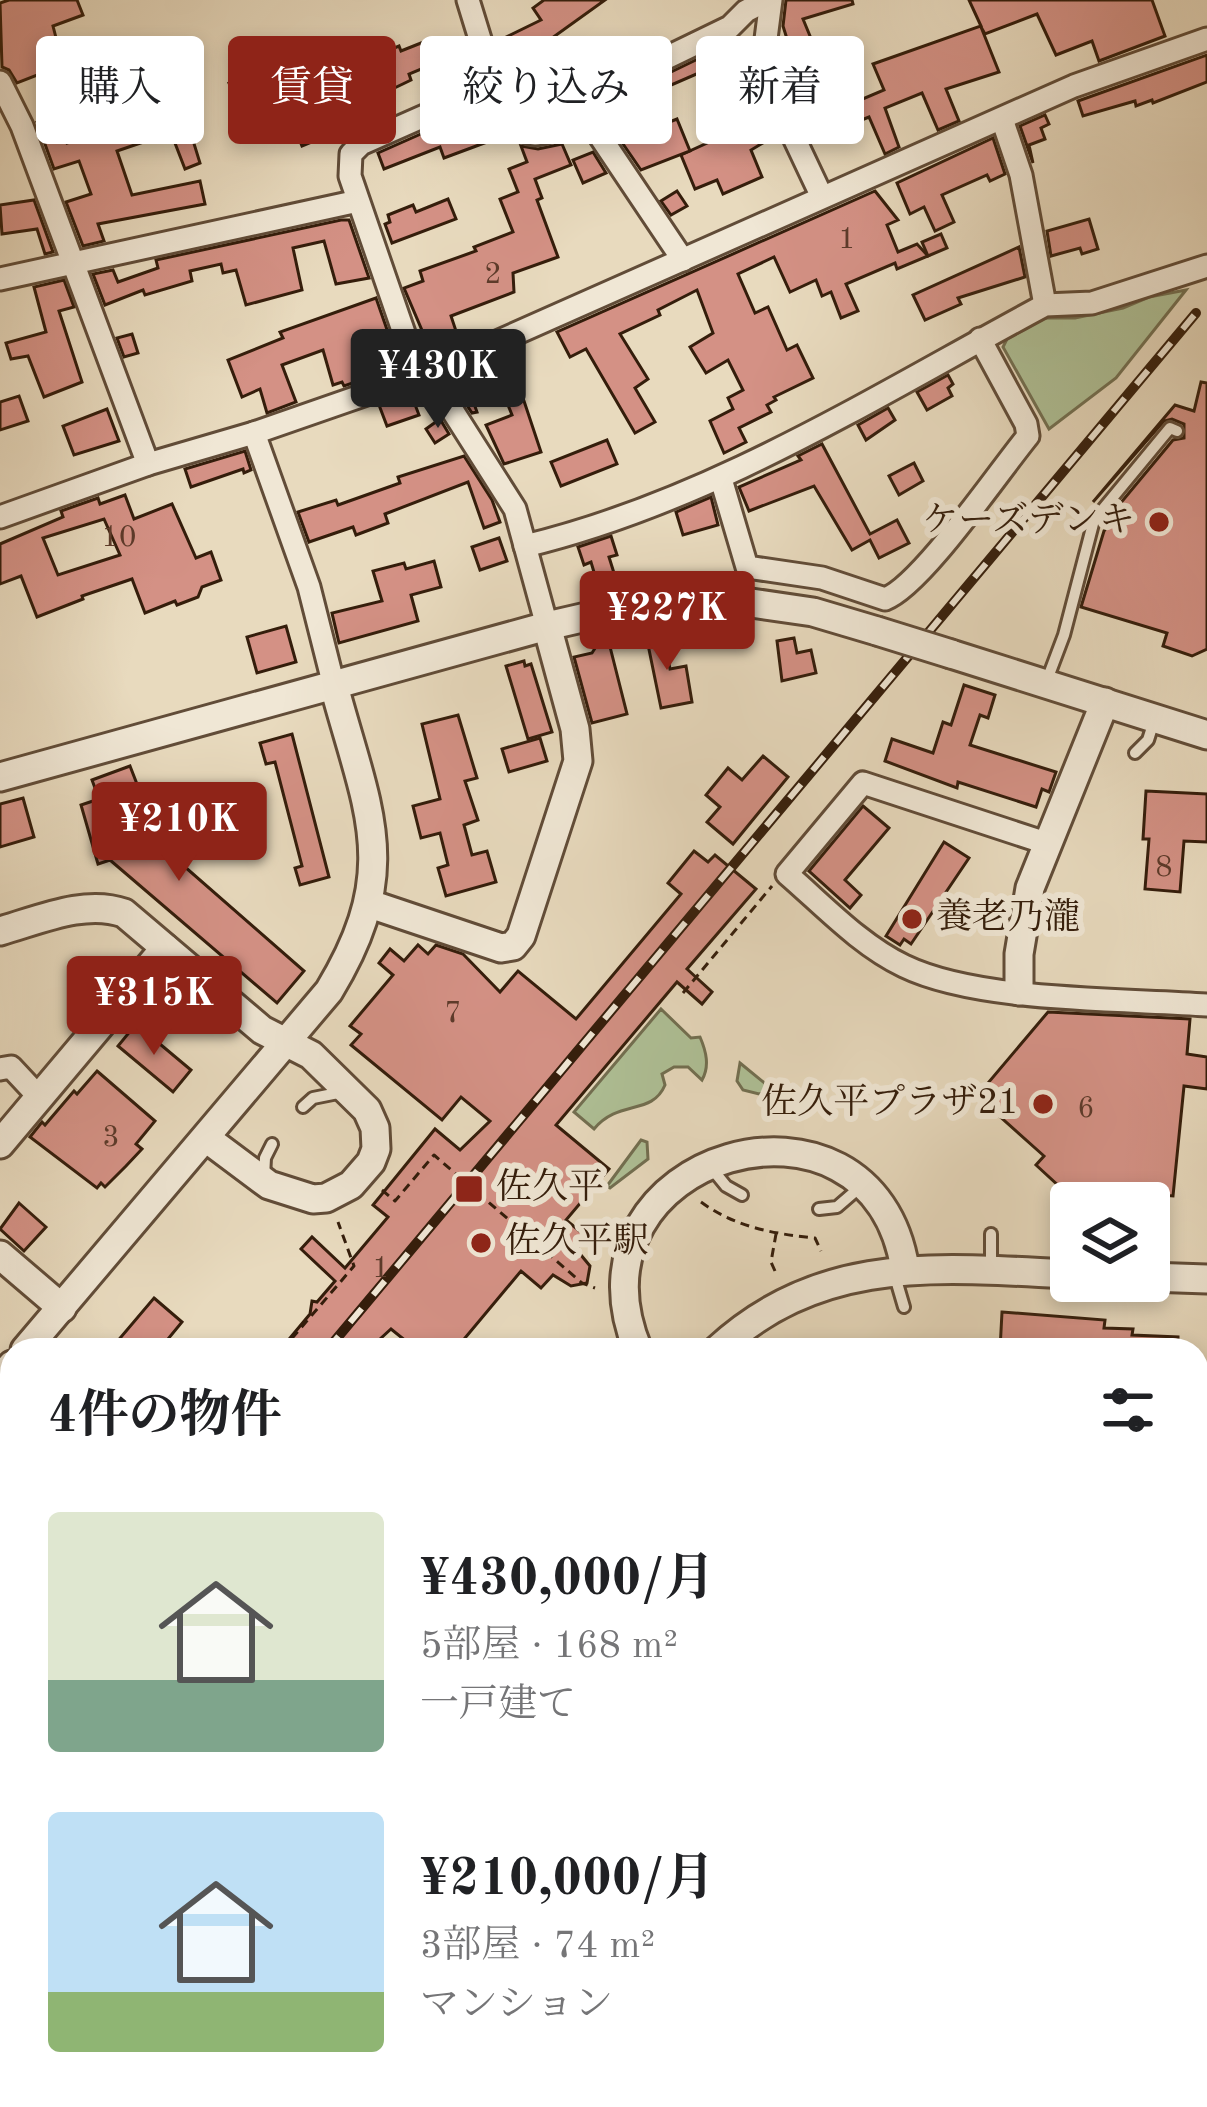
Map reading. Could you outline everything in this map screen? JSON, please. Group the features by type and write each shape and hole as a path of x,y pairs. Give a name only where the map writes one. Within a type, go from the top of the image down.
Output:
{"street":[{"path":"468,0 480,36"},
{"path":"672,56 730,27 746,11 769,0"},
{"path":"769,0 762,70 822,197"},
{"path":"0,518 427,373 1074,86 1207,39"},
{"path":"0,82 22,125 148,464"},
{"path":"370,904 501,948 513,946 578,761 575,730 507,492 405,336 358,201 349,163 354,148 420,118"},
{"path":"1002,119 1021,175 1045,305"},
{"path":"605,144 683,260"},
{"path":"0,279 358,201"},
{"path":"525,546 617,520 721,479 1045,305 1092,303 1207,266"},
{"path":"721,479 747,567 822,578 885,599 893,596 919,571 1028,436 980,340"},
{"path":"36,1338 135,1233 337,978 370,904 374,860 369,814 308,587 254,433"},
{"path":"0,777 547,626 670,600 731,600 813,611 1207,735"},
{"path":"1019,992 1030,888 1106,702"},
{"path":"1049,844 863,783 787,874 861,939 899,964 934,979 1019,992 1207,1005"},
{"path":"0,931 104,907 134,920 262,1030 311,1055 367,1110 375,1128 376,1149 351,1185 326,1198 298,1197 268,1185 206,1138"},
{"path":"0,1144 165,948"},
{"path":"0,1070 11,1066 39,1096"},
{"path":"635,1338 626,1294 636,1238 676,1181 709,1162 747,1152 788,1151 826,1162 862,1186 900,1237 899,1269"},
{"path":"0,1256 62,1308"},
{"path":"730,1338 803,1293 845,1278 899,1269 1050,1273"},
{"path":"1170,1278 1207,1279"}],"lane":[{"path":"1046,682 1064,634 1094,520 1170,428 1177,431"},
{"path":"1135,753 1148,740 1155,718"},
{"path":"303,1107 328,1093 350,1093"},
{"path":"268,1185 263,1170 272,1144"},
{"path":"709,1162 726,1186 742,1195"},
{"path":"819,1209 837,1207 862,1186"},
{"path":"991,1270 992,1234"},
{"path":"899,1269 904,1307"}],"path":[{"path":"682,993 776,881 787,874"},
{"path":"380,1188 395,1201 434,1155 582,1283 595,1288"},
{"path":"698,1199 739,1224 815,1238 821,1251"},
{"path":"292,1338 354,1266 338,1222"},
{"path":"775,1271 771,1262 776,1234"}],"green space":[{"path":"1186,290 1116,378 1049,429 1003,347 1007,339 1045,318 1075,318"},
{"path":"661,1009 691,1038 700,1037 706,1058 702,1080 688,1067 674,1067 662,1074 665,1085 652,1101 614,1114 594,1129 574,1112"},
{"path":"740,1063 773,1090 759,1094 743,1090 737,1081"},
{"path":"641,1140 647,1142 648,1159 607,1186"}],"building":[{"path":"77,0 83,15 53,26 56,36 36,36 36,76 17,83 2,67 0,3"},
{"path":"544,0 605,0 555,36 508,36 541,20 533,8"},
{"path":"786,0 852,0 853,4 803,19 810,36 786,36"},
{"path":"969,0 1152,0 1165,36 1099,61 1092,41 1056,55 1037,14 985,34 981,27 999,72 946,89 959,121 938,130 922,93 885,108 899,147 885,154 869,117 864,119 864,98 884,90 873,64 981,26"},
{"path":"420,43 420,70 396,87 396,47 401,51"},
{"path":"1207,55 1207,82 1153,103 1136,106 1135,101 1083,116 1078,101"},
{"path":"696,60 696,74 672,85 672,72"},
{"path":"1045,115 1049,124 1041,128 1045,139 1029,145 1033,163 1020,126"},
{"path":"677,119 690,151 641,170 623,144 672,144 672,121"},
{"path":"420,134 420,144 482,144 444,158 440,147 384,169 378,153"},
{"path":"993,138 1005,174 990,181 987,175 942,195 954,222 935,231 924,207 910,214 897,183"},
{"path":"45,144 138,144 117,151 132,195 200,181 205,204 98,224 104,241 83,246 66,202 91,194 79,161 54,169"},
{"path":"175,144 194,144 200,163 185,169"},
{"path":"562,144 571,165 535,179 542,198 537,200 558,257 513,273 514,292 451,316 456,331 427,342 404,288 423,281 420,271 513,232 500,199 518,192 509,169 527,162 521,146 538,149"},
{"path":"705,144 761,144 751,150 762,177 723,194 717,180 695,189 681,155"},
{"path":"593,152 606,173 583,183 573,160"},
{"path":"677,191 687,206 671,215 661,201"},
{"path":"875,191 898,220 887,225 898,252 917,244 928,256 897,269 895,263 846,284 858,311 841,318 831,292 822,296 816,280 790,292 774,257 738,274 755,313 768,307 787,350 797,345 813,378 774,397 767,405 771,412 739,428 746,442 724,453 710,421 733,409 728,398 743,390 728,360 706,373 690,347 713,333 697,290 620,334 648,379 635,388 655,422 635,433 586,349 570,357 557,332"},
{"path":"448,199 456,219 392,243 385,224 390,222 388,215 413,205 416,212"},
{"path":"34,200 53,252 45,254 37,229 2,234 0,205"},
{"path":"1089,219 1098,249 1082,254 1080,248 1051,256 1047,231"},
{"path":"349,220 369,278 336,284 324,241 293,248 302,290 246,305 236,270 223,273 221,264 190,271 192,281 145,295 143,290 105,305 93,274 113,270 118,282 158,268 156,260"},
{"path":"941,234 947,248 928,256 922,242"},
{"path":"1019,247 1025,277 958,298 961,304 925,320 913,295"},
{"path":"64,280 74,307 59,311 82,382 44,397 28,356 11,359 6,343 46,332 34,287"},
{"path":"376,298 405,365 344,386 342,382 333,385 323,350 282,365 296,402 267,413 260,389 242,397 228,360 283,338 280,332"},
{"path":"132,334 138,353 124,357 117,338"},
{"path":"492,361 497,376 468,387 477,412 472,413 450,379"},
{"path":"948,375 952,396 927,410 917,392"},
{"name":"ケーズデンキ","path":"1201,382 1207,383 1207,649 1192,656 1163,646 1167,633 1081,607 1104,531 1118,513 1114,511 1173,440 1184,438 1184,424 1164,421 1093,502 1175,405 1194,411"},
{"path":"520,389 541,452 504,464 486,425 512,415 504,395"},
{"path":"411,394 419,415 387,426 379,405"},
{"path":"19,396 28,421 0,430 0,402"},
{"path":"888,408 895,420 866,440 858,425"},
{"path":"107,409 119,441 74,455 63,426"},
{"path":"440,419 449,434 435,443 426,429"},
{"path":"607,440 617,464 561,486 551,462"},
{"path":"822,444 870,534 897,520 909,543 879,558 870,540 852,550 814,486 749,511 739,487 801,460 798,456"},
{"path":"245,451 251,470 191,487 185,469"},
{"path":"464,456 500,522 484,528 468,482 385,514 388,523 356,535 353,527 309,542 298,512 336,500 338,505 400,483 398,477"},
{"path":"914,463 923,481 899,495 889,476"},
{"path":"125,495 134,519 172,504 196,558 211,552 221,580 202,587 198,597 145,613 132,579 37,617 21,576 0,584 0,544 63,517 61,511 98,498 100,504","holes":["104,519 120,555 58,575 43,538"]},
{"path":"711,497 718,525 683,535 676,512"},
{"path":"611,536 617,555 609,557 614,573 596,579 591,562 584,565 578,547"},
{"path":"499,538 507,561 480,570 472,547"},
{"path":"434,561 441,587 411,595 418,621 339,643 332,613 382,601 373,571"},
{"path":"286,626 296,662 257,673 247,637"},
{"path":"662,627 670,669 686,666 692,702 661,708 645,630"},
{"path":"606,631 627,714 592,723 574,657 592,653"},
{"path":"794,638 797,653 811,650 816,673 782,681 777,641"},
{"path":"524,661 525,666 531,664 552,732 528,739 506,666"},
{"path":"964,685 995,695 988,718 980,715 970,745 1056,772 1049,792 1042,789 1036,807 958,782 957,788 885,761 892,739 933,753 943,722 951,725"},
{"path":"458,715 477,778 465,781 478,820 464,825 472,855 487,851 496,882 446,896 438,868 448,865 440,833 421,838 413,806 440,799 422,724"},
{"path":"292,734 329,877 300,885 295,868 302,866 275,762 266,764 260,743"},
{"path":"540,738 547,761 509,772 502,749"},
{"path":"763,756 788,777 733,844 707,822 720,807 706,795 728,768 742,780"},
{"path":"130,766 161,846 304,971 277,1003 110,860 98,864 81,805 99,799 92,780"},
{"path":"1146,791 1207,794 1207,842 1184,841 1180,892 1145,889"},
{"path":"23,798 34,837 0,847 0,804"},
{"path":"863,806 889,828 845,880 861,895 850,908 809,871"},
{"path":"944,842 969,858 911,944 904,939 900,945 886,936"},
{"path":"694,851 708,862 715,855 756,889 687,969 712,992 702,1004 677,982 556,1125 609,1169 566,1220 587,1237 576,1249 590,1266 587,1283 571,1286 553,1275 541,1288 521,1271 465,1338 402,1338 391,1329 381,1338 290,1338 310,1314 312,1301 317,1302 335,1281 301,1249 312,1237 345,1268 388,1217 373,1205 435,1129 460,1150 490,1121 461,1097 442,1120 351,1045 361,1034 350,1026 393,975 379,963 390,949 404,961 418,945 428,954 436,945 463,954 500,992 518,971 576,1019 681,894 668,883"},
{"name":"佐久平プラザ21","path":"1048,1012 1190,1019 1187,1054 1207,1057 1207,1089 1184,1086 1173,1196 1170,1182 1055,1182 1036,1165 1044,1156 977,1096"},
{"path":"136,1024 191,1070 173,1092 118,1046"},
{"path":"97,1071 155,1121 136,1144 142,1149 105,1187 101,1183 97,1188 30,1137"},
{"path":"19,1203 46,1227 24,1251 0,1229"},
{"path":"154,1298 182,1322 169,1338 120,1338"},
{"path":"1002,1312 1105,1320 1104,1328 1133,1329 1132,1335 1178,1337 1178,1338 1001,1338"}],"railway":[{"path":"337,1338 1196,313"}],"place":[{"name":"ケーズデンキ","path":"1159,522"},
{"name":"養老乃瀧","path":"912,919"},
{"name":"佐久平プラザ21","path":"1043,1104"},
{"name":"佐久平","path":"469,1189"},
{"name":"佐久平駅","path":"481,1243"}]}
